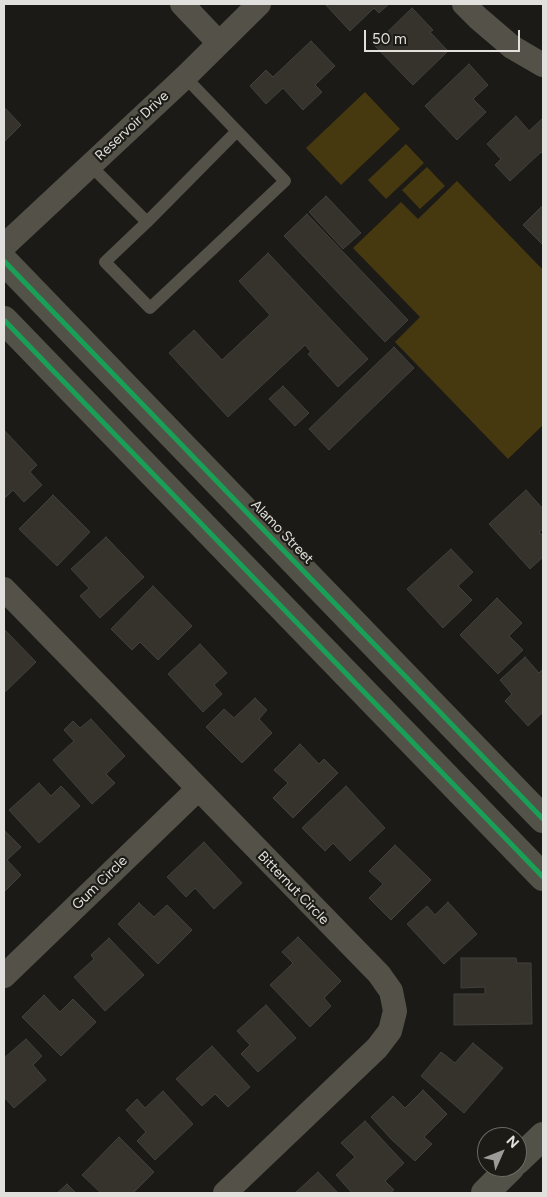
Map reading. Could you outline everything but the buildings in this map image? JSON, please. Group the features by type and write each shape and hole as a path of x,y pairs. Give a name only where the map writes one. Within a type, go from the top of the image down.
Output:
{"main road":[{"name":"Alamo Street","path":"4,261 543,819"},
{"path":"4,320 543,877"},
{"path":"527,1151 543,1136"},
{"path":"485,1193 501,1177"}],"street":[{"path":"182,4 219,43"},
{"name":"Reservoir Drive","path":"4,246 185,77 259,4"},
{"path":"464,4 512,47 543,65"},
{"name":"Bitternut Circle","path":"4,589 197,790 378,974 391,991 395,1011 390,1032 377,1048 225,1193"},
{"name":"Gum Circle","path":"4,976 197,790"}],"lane":[{"path":"185,77 237,131 284,181 150,308 105,262 237,131"},
{"path":"90,165 147,222"}],"shaded area":[{"path":"365,92 400,129 341,185 306,148"},
{"path":"406,144 424,163 386,199 368,180"},
{"path":"427,167 445,186 420,209 402,190"},
{"path":"457,181 543,270 543,425 508,459 395,342 420,317 353,248 401,202 418,219"}],"cycle path":[{"path":"4,261 543,819"},
{"path":"4,320 543,877"}]}
